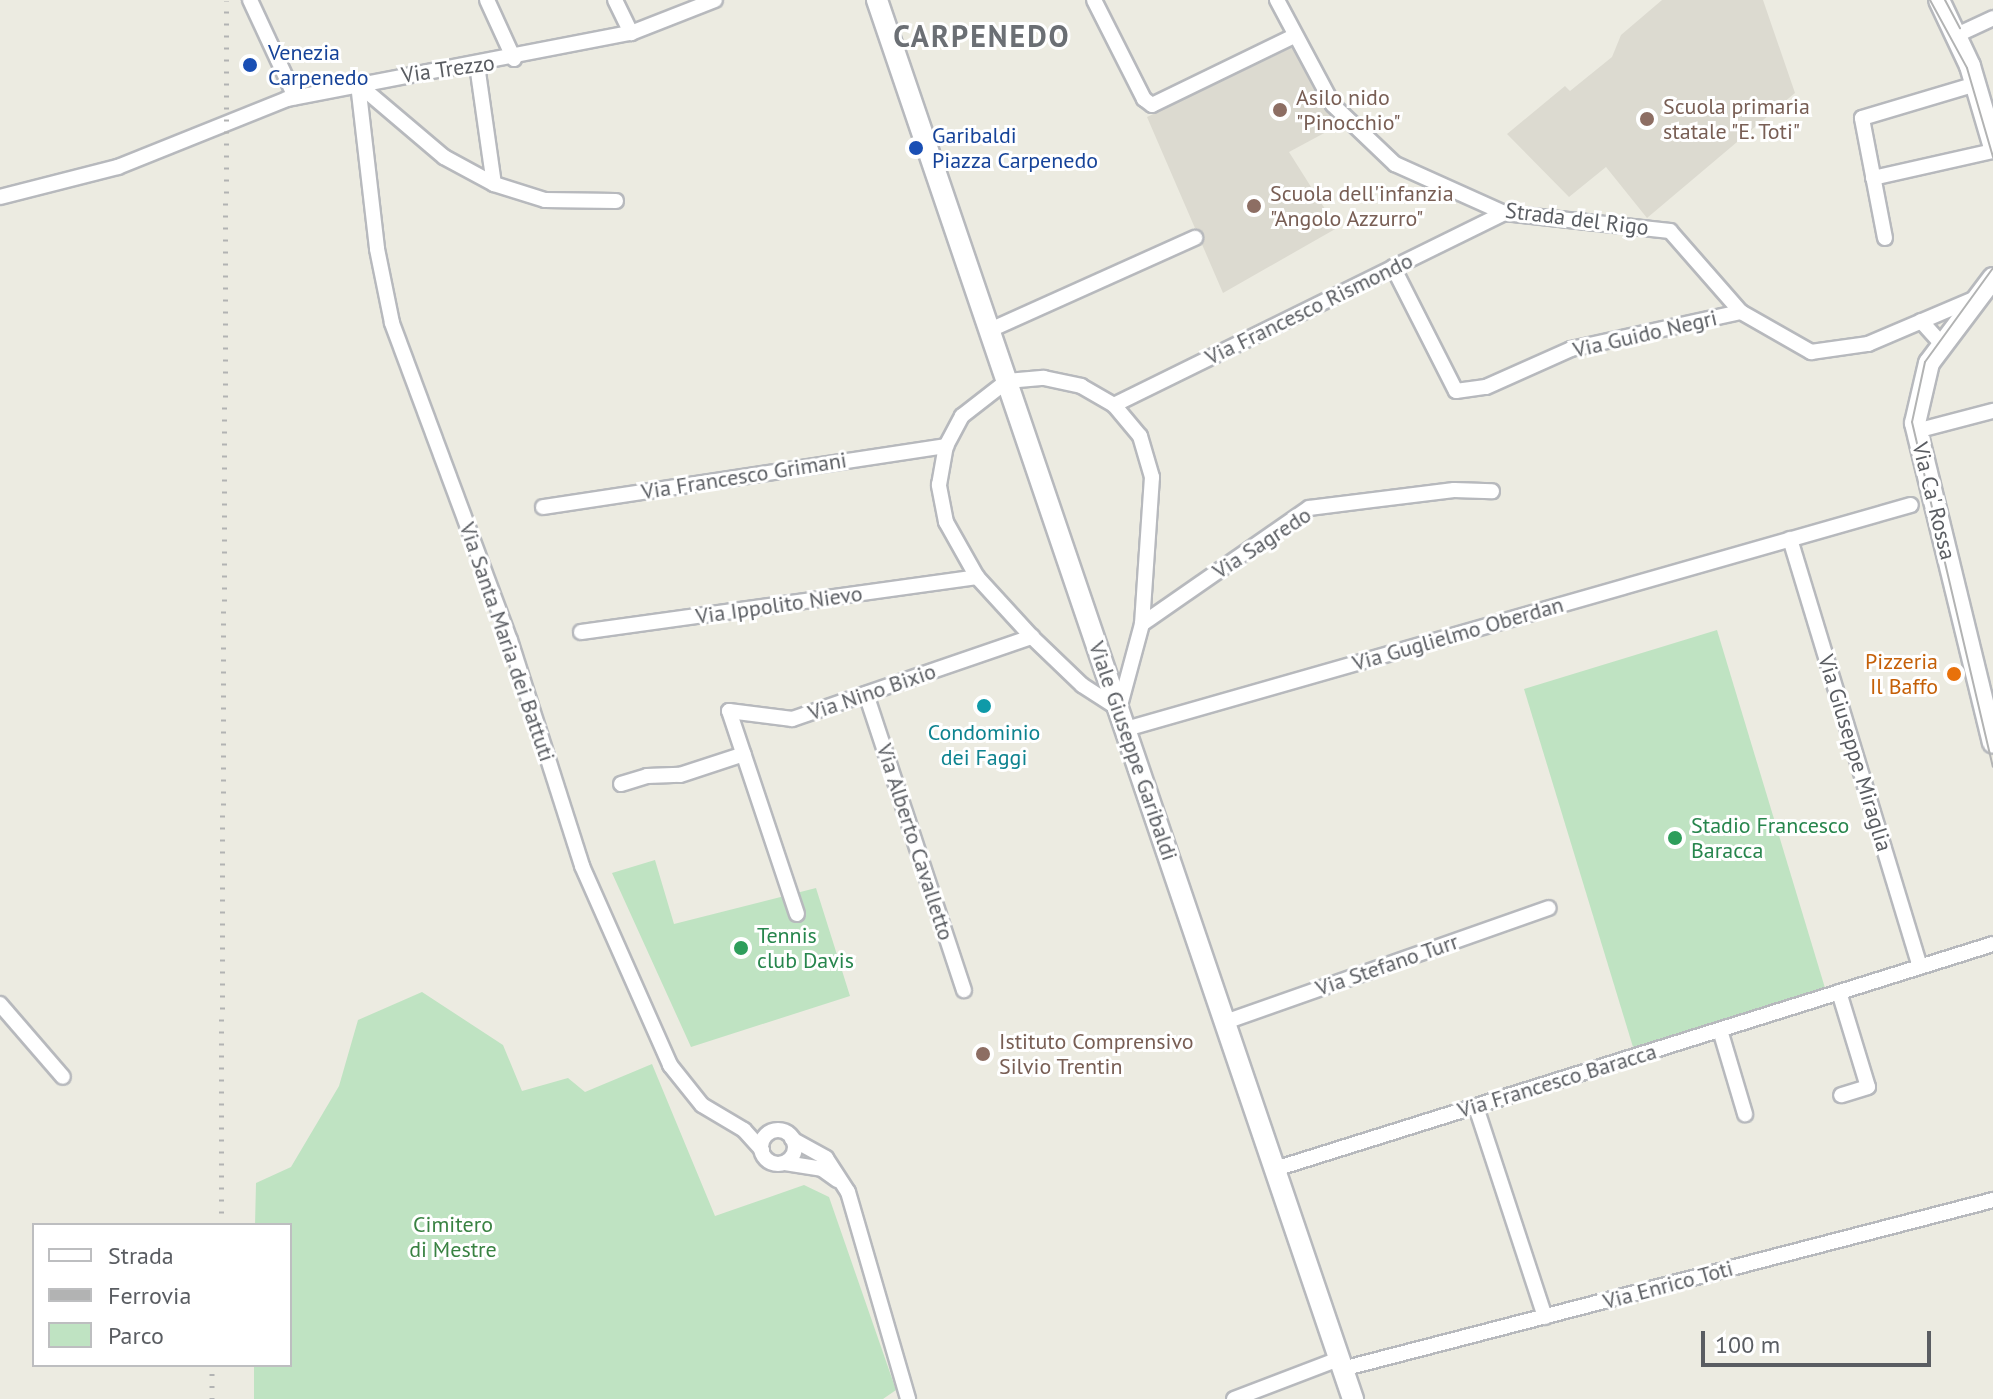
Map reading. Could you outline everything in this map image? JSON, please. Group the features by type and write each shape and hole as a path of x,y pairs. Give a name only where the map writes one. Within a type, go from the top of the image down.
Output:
{"street":[{"path":"250,0 295,97"},
{"path":"487,0 514,59"},
{"path":"615,0 631,33"},
{"name":"Via Trezzo","path":"0,197 118,167 235,116 295,97 514,59 631,33 715,0"},
{"name":"Viale Giuseppe Garibaldi","path":"877,0 1353,1399"},
{"path":"1094,0 1144,99 1152,105 1294,36"},
{"name":"Strada del Rigo","path":"1277,0 1294,36 1349,124 1395,164 1504,213 1670,231 1741,312 1811,352 1868,344 1989,289"},
{"path":"1939,0 1957,35 1991,131"},
{"path":"1957,35 1993,18"},
{"path":"477,65 494,184"},
{"path":"358,84 444,157 494,184 545,200 616,201"},
{"name":"Via Santa Maria dei Battuti","path":"358,84 377,249 392,323 510,640 582,866 670,1065 702,1105 735,1125 762,1150"},
{"path":"1885,238 1862,118 1976,84"},
{"path":"1873,178 1993,151"},
{"name":"Via Francesco Rismondo","path":"1114,405 1504,213"},
{"path":"990,330 1195,238"},
{"name":"Via Guido Negri","path":"1393,267 1456,391 1486,387 1571,349 1741,312"},
{"name":"Via Ca' Rossa","path":"1989,289 1940,342 1921,383 1916,431 1992,733"},
{"path":"1921,321 1940,342"},
{"path":"1044,378 1081,386 1114,405 1140,436 1152,477 1142,624 1123,719 1032,637 977,577 946,522 939,485 946,446 962,416 1007,381 1044,378"},
{"path":"1916,431 1993,411"},
{"name":"Via Francesco Grimani","path":"543,507 946,446"},
{"name":"Via Sagredo","path":"1142,624 1309,508 1454,490 1492,491"},
{"name":"Via Guglielmo Oberdan","path":"1123,719 1911,505"},
{"name":"Via Giuseppe Miraglia","path":"1790,539 1920,967"},
{"name":"Via Ippolito Nievo","path":"581,632 977,577"},
{"name":"Via Nino Bixio","path":"797,914 729,711 792,719 1032,637"},
{"name":"Via Alberto Cavalletto","path":"866,694 964,990"},
{"path":"621,784 647,776 680,775 744,754"},
{"name":"Via Stefano Turr","path":"1225,1022 1549,908"},
{"name":"Via Francesco Baracca","path":"1275,1169 1993,944"},
{"path":"1839,992 1868,1087 1841,1095"},
{"path":"0,1004 63,1077"},
{"path":"1720,1030 1745,1114"},
{"path":"1476,1107 1545,1317"},
{"path":"735,1125 773,1132 826,1158 848,1192 908,1399"},
{"path":"773,1132 762,1150 770,1162 822,1169 848,1192"},
{"path":"785,1163 795,1150 792,1139"},
{"name":"Via Enrico Toti","path":"1234,1399 1341,1364 1545,1317 1993,1200"}],"shaded area":[{"name":"Scuola primaria statale \"E. Toti\"","path":"1662,0 1763,0 1795,93 1647,218 1606,167 1569,197 1507,134 1565,86 1570,91 1612,57 1621,35"},
{"name":"Scuola dell'infanzia \"Angolo Azzurro\"","path":"1293,47 1316,94 1341,124 1289,152 1337,228 1223,293 1147,117"}],"green space":[{"name":"Stadio Francesco Baracca","path":"1717,630 1825,988 1633,1047 1524,689"},
{"name":"Tennis club Davis","path":"655,860 674,924 816,888 850,996 691,1047 612,873"},
{"name":"Cimitero di Mestre","path":"422,992 503,1045 522,1091 568,1078 585,1092 652,1064 715,1216 804,1185 829,1197 896,1390 883,1399 254,1399 254,1367 292,1367 292,1223 255,1223 256,1183 291,1167 339,1086 358,1020"}],"tram line":[{"path":"1930,0 1967,68 1993,157"},
{"path":"1945,0 1960,28"},
{"path":"1993,268 1925,362 1912,422 1993,767"}],"railway":[{"path":"221,1223 227,0"},
{"path":"212,1367 212,1399"}],"place":[{"name":"Venezia Carpenedo","path":"250,65"},
{"name":"Asilo nido \"Pinocchio\"","path":"1280,110"},
{"name":"Scuola primaria statale \"E. Toti\"","path":"1647,119"},
{"name":"Garibaldi Piazza Carpenedo","path":"916,148"},
{"name":"Scuola dell'infanzia \"Angolo Azzurro\"","path":"1254,206"},
{"name":"Pizzeria Il Baffo","path":"1954,674"},
{"name":"Condominio dei Faggi","path":"984,706"},
{"name":"Stadio Francesco Baracca","path":"1675,838"},
{"name":"Tennis club Davis","path":"741,948"},
{"name":"Istituto Comprensivo Silvio Trentin","path":"983,1054"}],"district":[{"name":"CARPENEDO","path":"982,36"}]}
